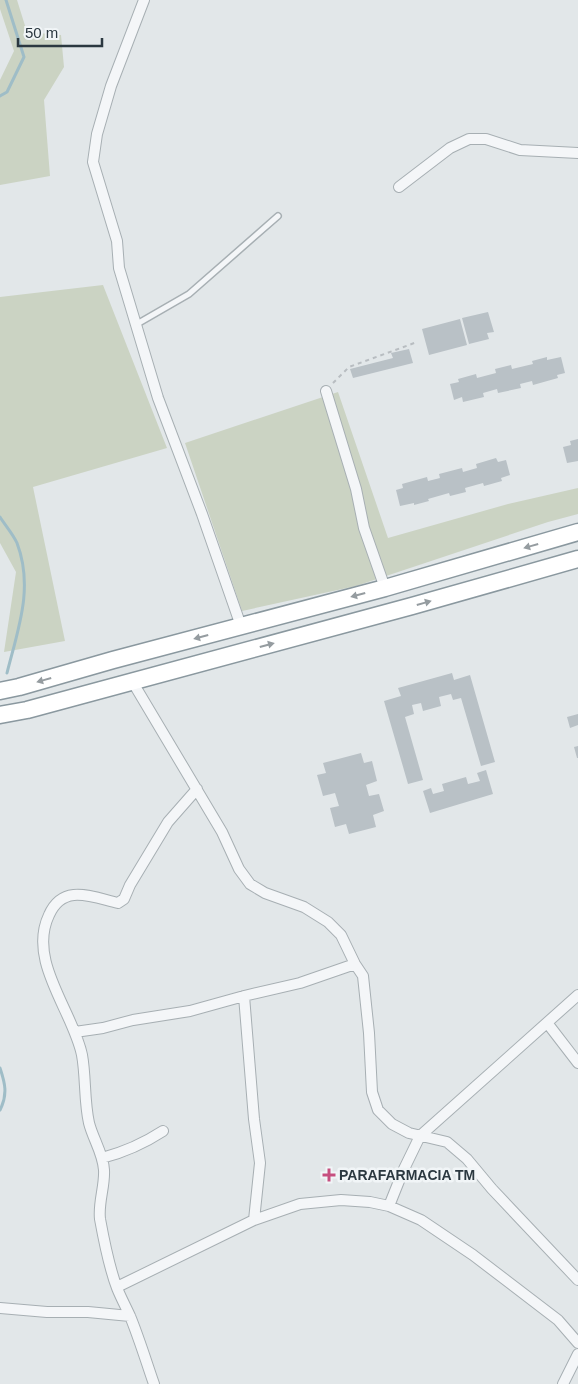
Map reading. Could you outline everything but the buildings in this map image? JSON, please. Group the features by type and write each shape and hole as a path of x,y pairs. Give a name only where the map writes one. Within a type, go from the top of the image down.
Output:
{"highway":[{"path":"0,691 385,588 578,532"},
{"path":"0,715 27,710 578,559"}],"street":[{"path":"144,0 111,86 97,134 93,162 117,241 119,268 158,398 202,514 241,626"},
{"path":"399,187 450,148 468,139 486,139 520,150 578,153"},
{"path":"326,391 356,489 364,528 385,588"},
{"path":"132,681 222,832 239,868 250,884 265,893 304,907 328,922 341,935 362,976 369,1033 372,1092 378,1110 392,1124 409,1133 447,1142 467,1159 492,1189 578,1280"},
{"path":"154,1384 130,1316 117,1288 100,1216 104,1171 102,1158 89,1123 82,1054 75,1032 54,986 46,962 43,938 49,914 59,900 75,893 118,903 124,898 130,884 168,822 197,789"},
{"path":"75,1032 190,1011 300,983 355,964"},
{"path":"389,1206 420,1136 548,1024 578,995"},
{"path":"244,996 254,1119 260,1163 254,1220"},
{"path":"548,1024 578,1063"},
{"path":"102,1158 127,1151 163,1131"},
{"path":"117,1288 254,1220 300,1204 341,1200 389,1206 421,1220 473,1255 558,1320 578,1343"},
{"path":"0,1308 21,1311 88,1312 130,1316"},
{"path":"563,1384 578,1354"}],"lane":[{"path":"137,324 189,294 278,216"}],"path":[{"path":"326,391 350,367 417,342"}],"green space":[{"path":"0,0 17,0 27,32 61,35 64,67 44,100 50,176 0,185 0,80 14,51 0,9"},
{"path":"103,285 167,448 33,487 65,641 4,652 16,572 0,543 0,297"},
{"path":"338,392 388,538 508,504 578,488 578,514 548,522 356,586 242,611 185,443"}],"waterway":[{"path":"0,96 7,92 24,57 6,0"},
{"path":"0,517 17,543 24,576 22,608 7,673"},
{"path":"0,1068 5,1089 0,1110"}],"place":[{"name":"PARAFARMACIA TM","path":"329,1175"}]}
